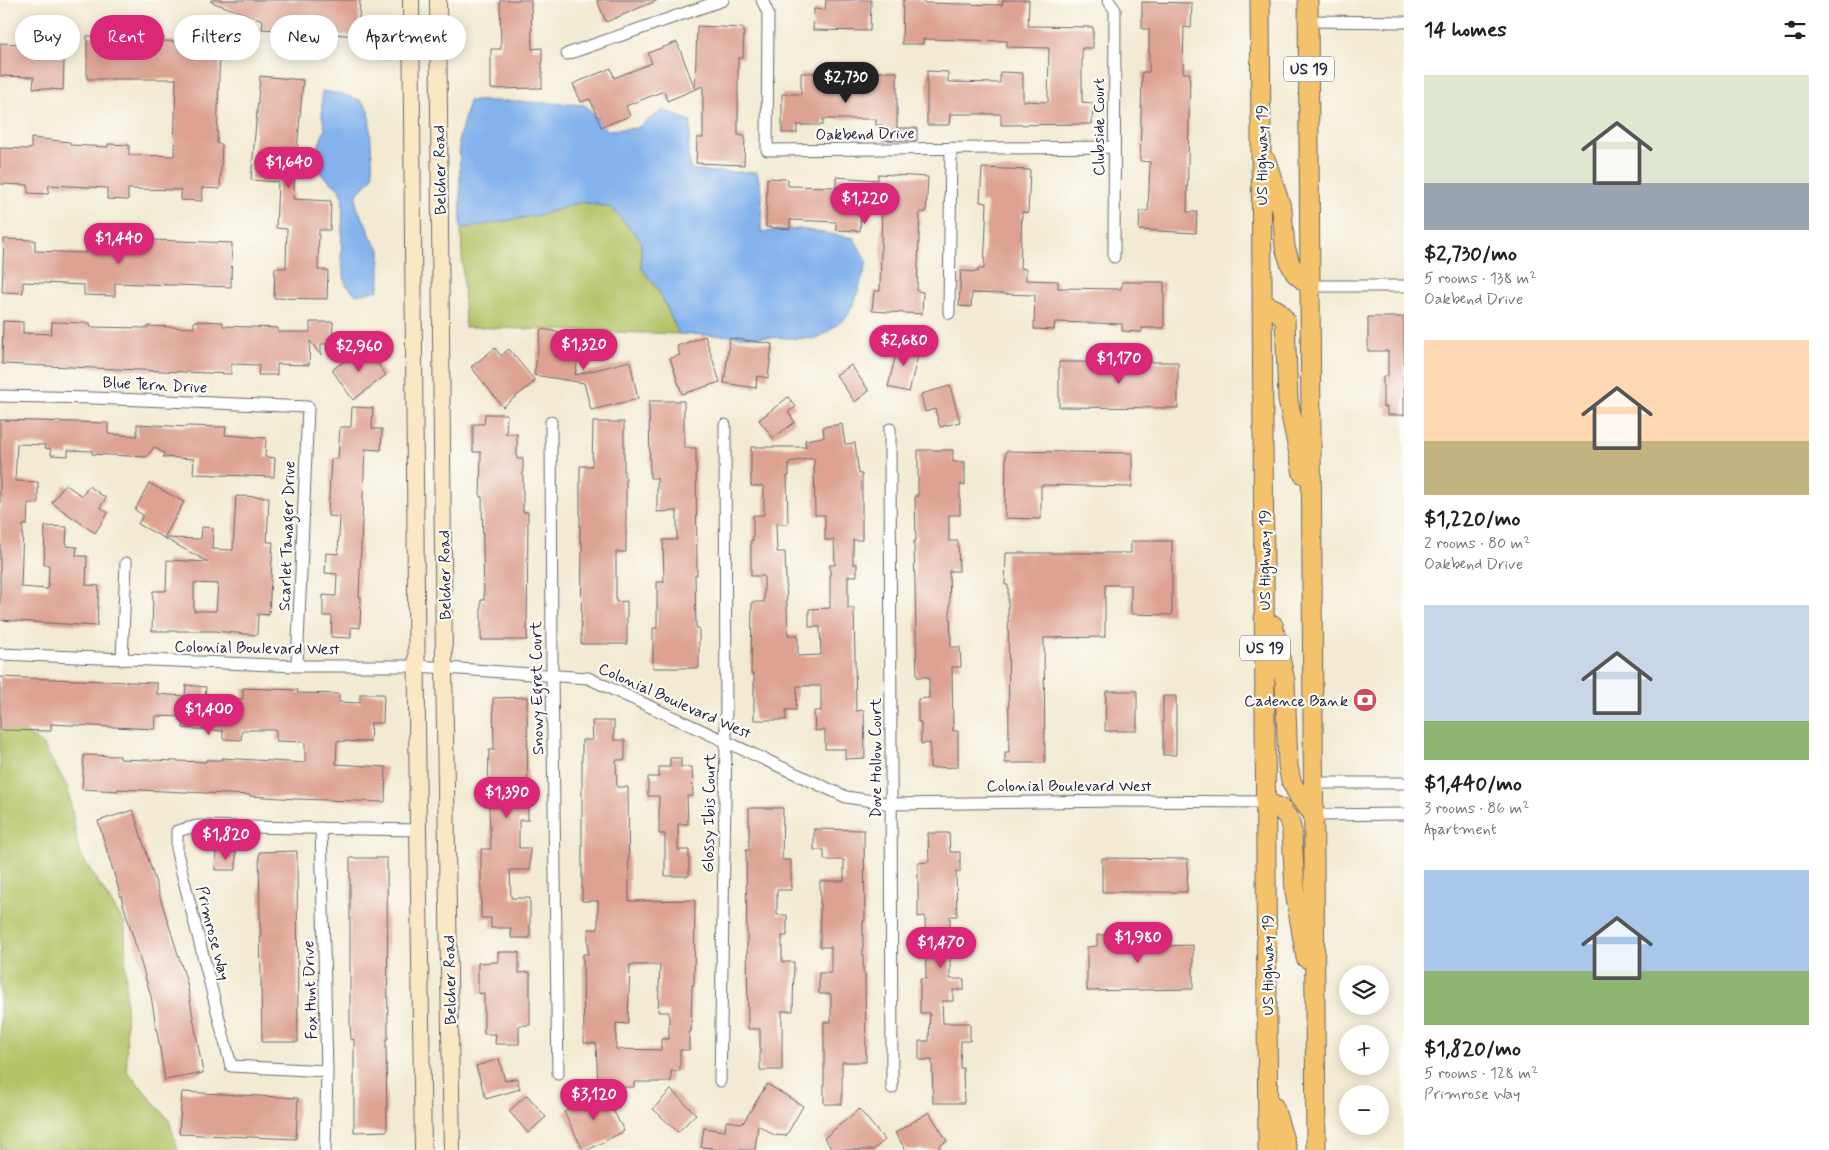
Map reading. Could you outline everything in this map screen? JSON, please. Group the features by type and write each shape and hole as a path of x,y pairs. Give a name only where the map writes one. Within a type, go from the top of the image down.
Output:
{"highway":[{"name":"US Highway 19","path":"1260,0 1268,1150"},
{"name":"US 19","path":"1308,0 1316,1150"},
{"path":"1261,146 1282,210 1285,247 1290,263 1295,274 1310,286"},
{"path":"1262,303 1277,310 1285,320 1288,400 1312,522"},
{"path":"1264,587 1285,681 1288,766 1291,781 1300,798 1314,815"},
{"path":"1266,802 1280,808 1289,819 1292,832 1295,892 1315,1016"},
{"path":"1268,1089 1287,1150"}],"main road":[{"name":"Belcher Road","path":"412,0 418,830 423,1150"},
{"path":"430,0 430,15"},
{"name":"Belcher Road","path":"438,0 438,15"},
{"name":"Belcher Road","path":"438,60 444,668 452,1150"}],"street":[{"path":"567,54 723,0"},
{"name":"Oakbend Drive","path":"762,0 768,13 767,150 1114,147"},
{"name":"Clubside Court","path":"1108,0 1114,10 1114,257"},
{"path":"1308,21 1404,22"},
{"path":"949,312 951,148"},
{"path":"1310,286 1404,286"},
{"name":"Blue Tern Drive","path":"0,396 308,408"},
{"name":"Scarlet Tanager Drive","path":"297,666 308,408"},
{"name":"Snowy Egret Court","path":"551,422 552,675 558,1074"},
{"name":"Glossy Ibis Court","path":"720,1081 726,741 725,425"},
{"name":"Dove Hollow Court","path":"890,429 892,1088"},
{"path":"122,660 126,563"},
{"name":"Colonial Boulevard West","path":"0,654 297,666 418,666 588,678 846,797 892,804 1115,801 1266,802"},
{"path":"1314,783 1404,783"},
{"path":"1314,815 1404,814"},
{"name":"Primrose Way","path":"328,1071 231,1066 177,853 177,831 197,826 418,830"},
{"name":"Fox Hunt Drive","path":"321,828 328,1071 325,1150"}],"green space":[{"path":"581,202 612,208 641,241 641,267 659,291 679,334 465,327 461,229 544,214"},
{"path":"0,713 43,745 68,788 79,852 125,924 127,1071 169,1120 178,1150 0,1150"}],"water":[{"path":"322,91 342,94 360,100 369,110 373,175 358,193 356,201 372,239 380,249 380,283 378,290 356,295 346,285 341,261 343,198 338,188 321,174 318,163 319,144 325,129 322,116"},
{"path":"469,101 585,105 608,130 637,128 663,110 691,122 688,154 690,169 711,172 757,172 762,194 761,232 800,229 854,238 867,263 855,301 847,317 818,339 679,334 659,291 641,267 641,241 612,208 581,202 544,214 461,229 459,138"}],"building":[{"path":"211,0 360,0 359,15 348,15 348,35 338,35 338,15 270,15 270,30 262,29 263,20 260,19 260,15 249,15 211,2"},
{"path":"500,0 531,0 532,49 542,48 542,88 491,89 491,49 501,49"},
{"path":"597,0 658,0 606,22"},
{"path":"826,0 871,0 870,31 813,30 814,9 825,10"},
{"path":"903,0 924,0 924,3 1002,5 1003,0 1029,0 1028,26 1093,27 1093,48 1082,48 1082,102 1093,103 1092,124 1001,125 1001,114 950,114 949,125 927,125 927,71 948,72 948,82 1000,83 1000,72 1023,73 1023,101 1048,102 1049,48 1007,47 1007,41 923,39 923,44 902,44"},
{"path":"1142,2 1192,3 1191,28 1184,27 1183,73 1190,73 1187,212 1197,212 1196,233 1139,230 1140,211 1148,211 1150,162 1140,161 1142,72 1149,72 1149,29 1142,29"},
{"path":"697,26 744,28 743,58 738,58 738,135 745,136 744,165 696,163 697,138 703,138 703,86 667,101 664,91 626,106 630,116 601,127 590,99 581,102 573,84 611,68 614,78 652,63 648,53 677,42 695,89"},
{"path":"87,36 90,36 90,60 164,60 164,41 174,41 174,60 219,60 217,144 222,144 220,189 202,188 202,201 181,200 181,190 128,189 128,200 107,199 107,188 49,185 48,194 28,193 28,185 0,184 0,148 31,149 31,138 70,142 70,145 108,147 108,144 129,145 129,155 174,156 176,79 87,79"},
{"path":"0,43 15,44 15,60 64,60 63,90 33,88 34,77 0,76"},
{"path":"865,72 897,72 897,128 917,128 917,141 882,140 882,125 876,125 876,119 823,119 823,125 797,125 797,133 782,133 782,94 801,94 801,73 823,73 823,83 865,83"},
{"path":"260,76 303,80 293,199 331,201 330,230 319,230 318,270 328,270 327,299 274,298 275,268 286,268 287,229 276,228 278,182 251,180"},
{"path":"982,168 1030,170 1028,213 1022,212 1020,268 1026,269 1026,280 1058,281 1058,288 1121,289 1122,282 1164,282 1164,328 1142,328 1142,332 1122,331 1122,324 1055,322 1054,330 1034,329 1035,295 972,293 971,307 959,306 961,271 978,272 978,269 984,269 987,203 980,202"},
{"path":"878,174 928,177 926,212 920,212 917,291 923,292 922,314 872,311 874,291 880,291 882,207 861,206 860,231 836,230 836,222 790,220 790,229 766,227 767,178 788,179 788,186 836,187 836,177 878,180"},
{"path":"4,239 35,240 35,251 86,253 86,242 127,243 127,239 232,243 231,287 115,283 115,296 84,295 84,285 23,282 23,293 2,292"},
{"path":"1368,317 1404,317 1404,415 1387,415 1387,407 1383,407 1383,376 1388,376 1388,351 1368,351"},
{"path":"3,321 23,322 23,333 51,334 52,322 90,323 90,327 148,328 148,326 194,328 194,321 223,322 223,326 278,328 278,332 310,332 310,322 333,322 332,344 321,344 321,355 310,341 309,365 277,364 277,375 258,375 259,365 231,364 231,374 2,364"},
{"path":"541,329 582,336 575,375 630,361 638,399 591,410 584,383 534,375"},
{"path":"705,336 720,382 682,394 670,358 680,355 677,346"},
{"path":"730,338 772,344 768,378 757,376 756,388 724,383"},
{"path":"899,342 920,347 909,392 888,387"},
{"path":"364,346 386,375 353,400 332,370"},
{"path":"495,348 501,356 509,349 535,381 503,407 471,367"},
{"path":"1059,362 1178,362 1178,408 1059,407"},
{"path":"851,365 869,391 855,402 836,375"},
{"path":"950,386 960,422 940,427 935,409 925,412 921,394"},
{"path":"788,397 796,407 788,412 795,422 773,438 759,420"},
{"path":"649,401 684,401 684,448 696,448 697,575 695,575 696,628 699,628 699,668 653,668 653,628 657,628 657,582 664,582 663,540 677,540 677,511 657,512 657,478 650,478"},
{"path":"352,407 373,408 372,429 382,429 381,450 365,449 359,597 361,597 360,628 351,627 351,638 331,637 332,616 323,616 323,595 336,596 337,574 325,573 326,553 338,554 340,517 328,516 331,459 338,459 340,427 351,427"},
{"path":"485,414 507,414 506,434 517,434 517,459 523,459 523,512 528,512 527,640 481,640 481,600 484,600 482,497 480,497 481,452 473,452 473,424 484,424"},
{"path":"0,420 108,423 108,434 137,436 137,424 226,427 225,435 266,438 265,457 275,458 274,477 193,474 194,459 163,457 165,454 154,447 147,457 92,454 92,451 68,450 68,456 51,455 51,449 45,448 46,445 17,444 15,481 38,482 38,504 28,503 27,525 23,525 21,587 48,589 49,565 44,565 45,526 67,527 66,546 77,547 76,556 87,556 86,585 99,586 97,626 0,620"},
{"path":"593,422 624,422 626,552 616,552 616,602 627,601 627,644 581,644 582,542 580,542 580,466 592,466"},
{"path":"842,424 845,444 855,443 859,474 862,474 862,540 853,540 853,564 857,564 857,576 848,576 848,608 854,608 856,711 864,710 865,758 845,759 845,749 825,749 825,730 815,731 814,711 821,711 821,686 797,686 796,710 786,710 786,720 754,720 754,674 751,674 752,602 764,602 764,576 751,576 751,540 753,540 753,515 764,515 764,486 751,486 751,447 806,447 805,440 824,437 823,427","holes":["814,458 815,515 825,515 825,540 834,540 835,565 830,565 830,608 809,609 809,627 820,627 821,655 798,656 798,635 788,635 785,552 777,552 776,524 788,524 787,476 789,476 789,462"]},
{"path":"918,450 953,450 953,462 965,462 965,485 960,485 960,515 949,515 949,541 958,541 959,571 949,571 951,647 960,647 961,667 952,667 953,731 958,731 958,767 930,768 930,743 921,744 921,722 918,722 918,699 929,698 929,677 917,677 914,541 916,541 915,496 918,496"},
{"path":"1006,451 1132,453 1132,487 1041,485 1041,519 1005,518"},
{"path":"149,483 184,502 164,538 138,524 143,515 135,510"},
{"path":"65,484 82,496 89,486 106,498 100,507 108,513 95,533 52,503"},
{"path":"236,496 269,497 267,542 273,542 269,615 258,614 257,635 215,631 152,631 153,591 166,591 167,560 208,562 164,538 201,539 202,527 213,528 212,549 233,550","holes":["194,583 218,584 216,611 194,611"]},
{"path":"1131,541 1172,541 1172,615 1131,614 1131,585 1105,585 1105,637 1044,638 1045,763 1005,763 1005,752 1009,752 1008,585 1005,585 1006,553 1131,553"},
{"path":"0,677 157,683 157,694 185,696 186,685 206,687 205,697 243,699 243,688 298,690 297,693 339,694 339,702 360,703 360,694 384,694 383,723 371,723 370,742 337,741 336,764 386,767 385,802 118,789 118,791 82,789 84,755 120,756 120,759 206,762 206,760 222,760 222,758 305,763 305,742 276,741 276,730 242,730 241,740 223,739 223,731 183,728 185,717 156,716 155,729 51,724 51,731 0,730"},
{"path":"1106,691 1137,691 1137,731 1105,731"},
{"path":"1163,696 1176,696 1176,755 1163,755"},
{"path":"527,697 528,820 519,820 519,848 530,848 530,870 510,870 511,898 530,898 530,938 511,938 511,928 491,928 491,918 481,918 481,849 491,849 488,789 489,750 494,750 493,698"},
{"path":"592,721 614,721 614,740 625,740 625,760 616,760 617,787 628,787 629,901 695,900 694,985 692,985 689,1050 680,1050 680,1071 671,1071 671,1082 634,1082 634,1087 598,1088 596,1043 584,1043 583,954 588,954 588,929 598,929 598,901 582,901 582,740 593,740","holes":["630,965 660,965 658,1012 669,1012 669,1039 661,1039 661,1050 616,1049 616,1023 628,1024"]},
{"path":"670,758 681,758 681,767 692,767 693,796 687,796 688,824 678,824 678,850 689,850 689,876 665,876 665,834 659,834 659,796 648,796 648,777 659,777 659,767 670,767"},
{"path":"749,808 783,808 782,860 791,860 791,890 777,890 777,915 787,915 787,936 782,936 782,962 794,962 793,1011 782,1011 782,1070 760,1070 760,1029 748,1029 746,850 749,850"},
{"path":"133,810 187,983 203,1073 165,1080 151,996 98,821"},
{"path":"814,829 864,830 865,921 863,921 863,973 865,973 866,1062 842,1062 842,1104 824,1104 824,1022 831,1022 831,994 819,994 819,973 831,973 831,947 820,947 820,881 844,881 844,860 824,860 824,850 814,850"},
{"path":"928,833 949,833 950,852 960,852 960,872 956,872 957,916 950,916 950,979 964,979 964,990 953,990 953,1001 942,1001 943,1023 970,1023 970,1041 961,1041 960,1068 963,1068 964,1103 933,1103 932,1060 919,1060 919,1041 929,1041 930,1013 920,1013 920,979 926,979 925,916 918,917 918,863 929,862"},
{"path":"297,851 298,1042 262,1042 259,852"},
{"path":"216,852 236,852 236,870 215,870"},
{"path":"350,858 387,858 387,1131 354,1132 354,1039 351,1040 350,1023"},
{"path":"1102,858 1188,859 1187,892 1102,892"},
{"path":"1161,934 1161,946 1193,945 1193,989 1087,991 1087,947 1097,946 1097,935"},
{"path":"498,952 519,952 519,973 530,972 530,1025 519,1025 519,1044 495,1044 496,1034 484,1034 484,993 478,994 478,963 498,962"},
{"path":"499,1059 505,1081 517,1078 520,1089 486,1099 476,1066"},
{"path":"767,1084 803,1106 786,1136 774,1135 758,1125 755,1150 711,1150 712,1148 701,1147 704,1128 725,1131 726,1121 743,1123"},
{"path":"671,1090 696,1114 678,1132 653,1109"},
{"path":"603,1091 624,1131 588,1150 583,1150 564,1112"},
{"path":"182,1092 298,1098 296,1139 179,1134"},
{"path":"527,1095 546,1117 528,1133 509,1111"},
{"path":"859,1109 885,1140 873,1150 833,1150 824,1138"},
{"path":"929,1112 947,1141 939,1146 941,1150 906,1150 895,1133"}],"place":[{"name":"Cadence Bank","path":"1365,700"}]}
